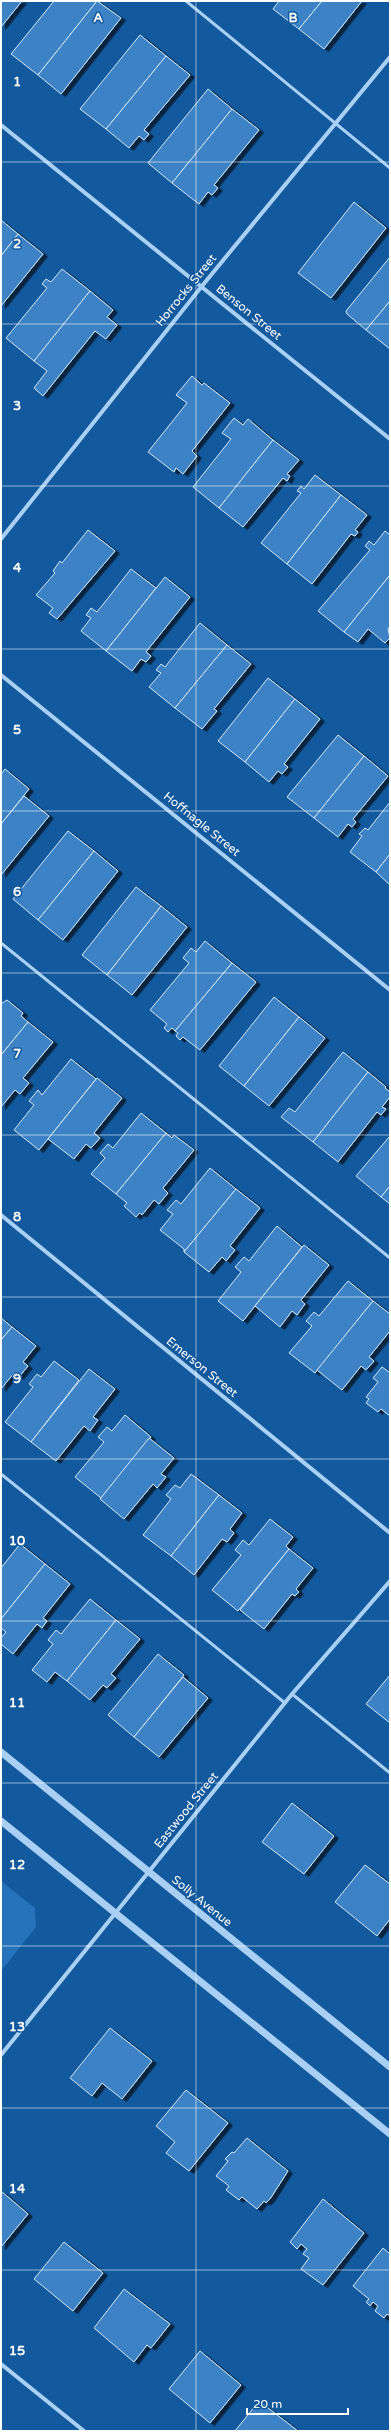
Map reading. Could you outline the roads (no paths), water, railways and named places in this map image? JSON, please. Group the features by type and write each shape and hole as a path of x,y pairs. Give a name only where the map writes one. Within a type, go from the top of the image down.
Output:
{"street":[{"name":"Horrocks Street","path":"1,539 202,286 390,57"},
{"name":"Benson Street","path":"1,125 390,439"},
{"name":"Hoffnagle Street","path":"1,675 390,990"},
{"name":"Emerson Street","path":"1,1215 390,1533"},
{"name":"Eastwood Street","path":"1,2055 292,1694 390,1580"},
{"name":"Solly Avenue","path":"1,1752 390,2067"},
{"path":"1,1821 390,2134"},
{"path":"1,2364 84,2431"}],"lane":[{"path":"186,1 390,168"},
{"path":"1,943 390,1258"},
{"path":"1,1474 285,1703"},
{"path":"292,1694 390,1773"}]}
